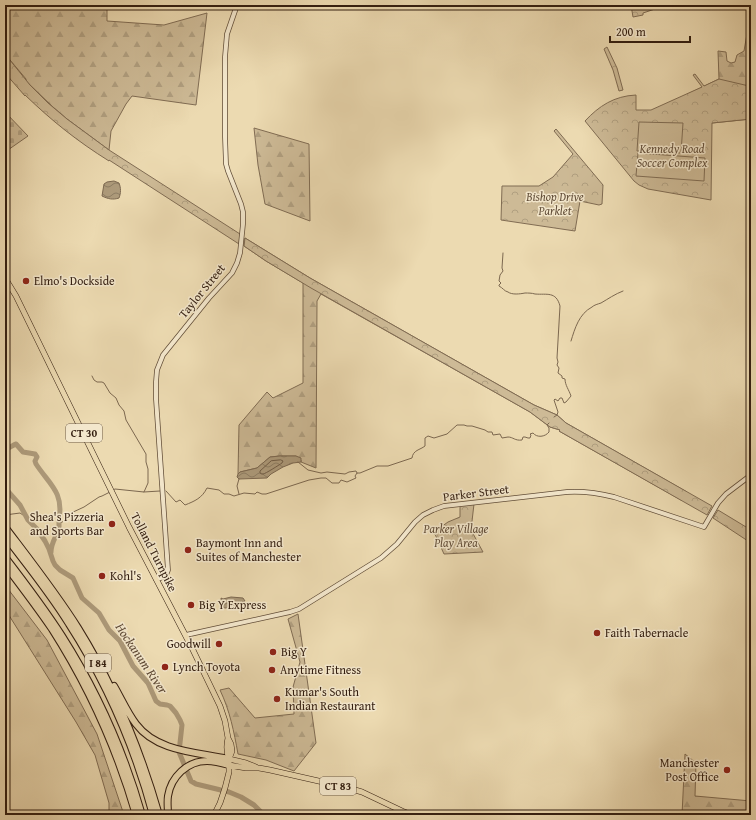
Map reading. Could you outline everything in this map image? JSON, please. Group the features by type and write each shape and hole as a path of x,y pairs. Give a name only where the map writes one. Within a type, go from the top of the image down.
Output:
{"highway":[{"name":"I 84","path":"5,527 58,598 93,654 130,729 159,815"},
{"path":"5,536 44,587 88,655 130,744 153,815"},
{"path":"5,557 58,630 90,686 118,745 142,815"},
{"name":"I 84","path":"5,565 50,628 84,686 112,745 126,781 136,815"},
{"path":"93,654 137,725 144,732 160,743 172,748 229,762"},
{"path":"168,815 169,790 181,771 198,762 229,762"}],"main road":[{"name":"Tolland Turnpike","path":"5,278 15,294 111,491 219,702 232,751 226,784 222,798 214,815"},
{"name":"CT 83","path":"229,762 246,763 259,768 362,792 412,815"}],"street":[{"name":"Taylor Street","path":"156,579 165,576 168,570 156,399 157,370 164,356 212,294 232,273 240,253 243,212 226,164 224,69 228,34 237,5"},
{"name":"Parker Street","path":"186,635 299,609 381,558 396,544 415,522 433,510 444,506 567,492 586,492 614,497 704,527 717,504 726,494 751,475"}],"green space":[{"path":"5,5 107,5 107,21 164,25 207,13 196,105 132,96 111,131 109,150 53,107 26,81 26,79 5,54"},
{"path":"631,5 656,5 655,9 643,13 643,15 633,17"},
{"path":"748,28 751,28 751,82 749,86 751,119 712,123 688,94 719,79 718,51 726,52 727,61 731,63 735,62 737,55 744,51"},
{"path":"607,47 617,68 623,90 619,91 613,70 604,49"},
{"path":"5,54 30,85 67,119 109,150 240,234 239,244 109,161 75,138 55,122 25,96 5,73"},
{"name":"Kennedy Road Soccer Complex","path":"695,74 704,86 719,79 749,86 751,119 712,123 711,200 648,189 639,185 634,181 585,121 601,106 621,97 636,95 636,110 651,110 702,87 693,75"},
{"path":"5,112 28,136 5,152"},
{"path":"639,122 683,123 681,153 637,151"},
{"path":"254,128 309,144 310,221 265,204 258,165"},
{"name":"Bishop Drive Parklet","path":"556,129 603,185 602,204 599,205 580,201 575,231 501,220 502,186 539,186 553,177 573,154 554,131"},
{"name":"Kennedy Road Soccer Complex","path":"638,153 705,158 704,181 636,176"},
{"path":"245,238 310,278 534,405 557,415 566,423 687,492 681,500 559,431 560,430 550,427 530,412 321,294 317,301 316,468 301,462 301,460 296,456 280,456 270,457 257,468 240,472 238,474 239,425 267,392 273,398 303,383 303,283 244,246"},
{"path":"245,238 310,278 534,405 557,415 566,423 712,506 707,515 559,431 560,430 550,427 530,412 311,288 244,246"},
{"name":"Parker Village Play Area","path":"474,504 471,530 483,552 444,554 434,532 448,522 460,517 460,505"},
{"path":"718,510 751,530 751,543 713,518"},
{"path":"5,585 47,640 97,734 124,815 109,815 109,803 95,755 5,609"},
{"path":"298,614 316,743 294,771 266,760 238,754 229,714 220,690 229,688 255,718 294,714 293,687 300,662 288,619"},
{"path":"685,754 696,763 695,796 751,801 751,815 682,815"}],"water":[{"path":"114,181 120,185 119,198 110,199 102,196 104,184"},
{"path":"296,456 301,458 301,462 283,467 267,478 239,479 237,477 240,472 257,468 270,457"},
{"path":"221,598 243,598 245,601 230,608 222,608"}],"waterway":[{"path":"503,253 503,271 500,275 499,281 501,283 499,286 512,294 547,294 556,298 560,306 557,365 559,368 558,373 565,379 571,396 564,403 562,398 558,401 555,399 554,400 558,412 554,417"},
{"path":"571,341 576,326 584,313 623,291"},
{"path":"92,376 97,382 104,383 110,393 116,398 124,411 126,420 146,454 148,483 144,492 113,490"},
{"path":"166,491 176,502 180,500 185,505 198,499 207,488 219,490 224,494 234,496 244,493 255,494 257,492 266,494 309,480 321,478 326,478 332,483 339,483 341,480 347,482 356,478 355,476 357,473 377,466 388,466 412,458 415,452 425,446 425,438 428,436 434,438 447,434 457,425 472,426 492,432 493,435 500,434 502,438 510,437 522,440 523,437 530,438 530,434 533,433 539,436 545,435 549,432 547,425 549,423"},
{"path":"5,449 16,444 23,452 35,454 37,457 35,461 36,464 57,495 60,510 59,529 51,552"},
{"path":"298,462 308,470 321,473 327,472 345,474 356,471 357,473"},
{"path":"239,479 237,486 239,494"},
{"name":"Hockanum River","path":"5,488 20,505 28,520 37,529 45,541 55,565 73,578 82,598 99,613 109,630 120,641 133,666 148,683 156,701 160,704 170,706 176,713 182,725 179,752 191,781 196,784 229,792 241,797 254,805 264,815"},
{"path":"144,492 160,491"},
{"path":"59,524 67,519 71,513 110,492"},
{"path":"5,515 20,513 26,517"}],"place":[{"name":"Elmo's Dockside","path":"26,281"},
{"name":"Shea's Pizzeria and Sports Bar","path":"112,524"},
{"name":"Baymont Inn and Suites of Manchester","path":"188,550"},
{"name":"Kohl's","path":"102,576"},
{"name":"Big Y Express","path":"191,605"},
{"name":"Faith Tabernacle","path":"597,633"},
{"name":"Goodwill","path":"219,644"},
{"name":"Big Y","path":"273,652"},
{"name":"Lynch Toyota","path":"165,667"},
{"name":"Anytime Fitness","path":"272,670"},
{"name":"Kumar's South Indian Restaurant","path":"277,699"},
{"name":"Manchester Post Office","path":"727,770"}]}
